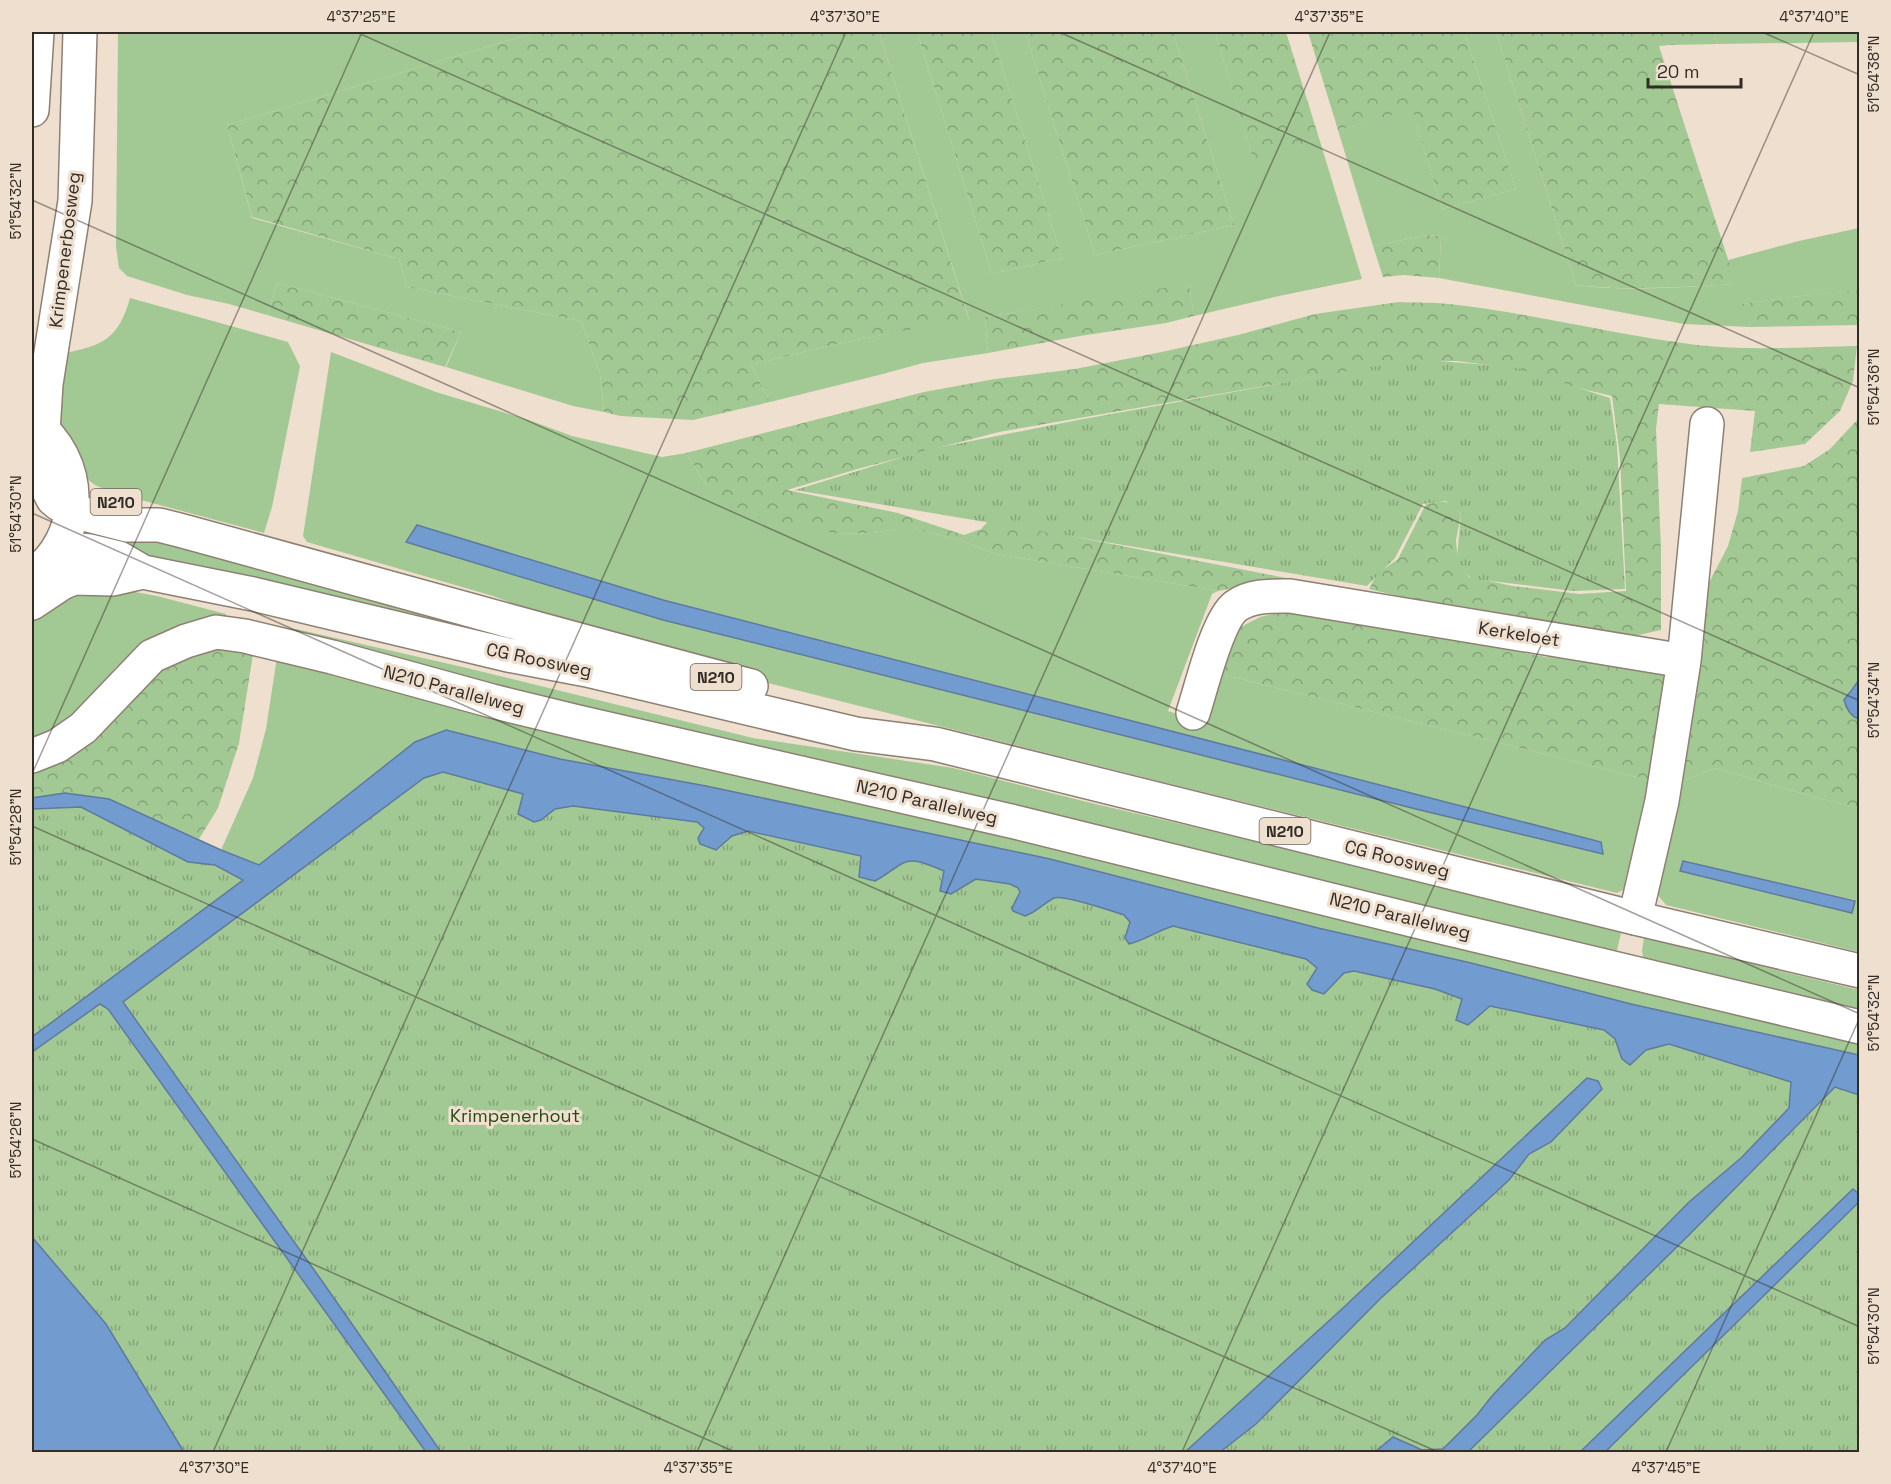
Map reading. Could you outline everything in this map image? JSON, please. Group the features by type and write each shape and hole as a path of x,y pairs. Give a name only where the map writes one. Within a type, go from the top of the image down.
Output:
{"main road":[{"path":"32,110 38,32"},
{"name":"Krimpenerbosweg","path":"35,437 46,384 75,201 80,32"},
{"path":"1635,918 1662,801 1684,661 1707,423"},
{"name":"N210","path":"32,603 47,580 50,560 60,548 72,497 64,460 35,437"},
{"name":"CG Roosweg","path":"72,497 86,492 131,507 159,525 614,650 866,716 935,744"},
{"name":"CG Roosweg","path":"60,548 90,551 119,558 143,572 253,594 507,655 587,670 856,734 935,744 1635,918 1860,971"},
{"name":"CG Roosweg","path":"47,580 113,579 143,572"},
{"name":"Kerkeloet","path":"1193,713 1219,630 1235,607 1260,596 1301,598 1684,661"},
{"name":"N210 Parallelweg","path":"32,756 57,746 83,728 152,656 186,641 216,632 226,633 332,657 578,722 1019,822 1416,921 1860,1027"}],"green space":[{"path":"118,32 537,32 227,125 252,218 399,259 407,287 581,321 600,374 604,412 573,406 446,367 461,332 277,283 267,315 187,295 127,276 119,268 116,247"},
{"path":"537,32 879,32 969,320 860,340 751,365 770,402 693,420 620,416 604,412 600,374 581,321 407,287 399,259 252,217 227,125"},
{"path":"879,32 917,32 992,274 1062,258 991,32 1025,32 1095,255 1234,225 1173,32 1215,32 1254,161 1319,138 1362,279 1194,316 1189,285 985,317 988,353 923,363 770,402 751,365 860,339 969,319"},
{"path":"917,32 991,32 1062,258 992,274"},
{"path":"1025,32 1173,32 1234,225 1095,255"},
{"path":"1215,32 1286,32 1319,138 1254,162"},
{"path":"1308,32 1464,32 1516,189 1442,209 1412,109 1338,130"},
{"path":"1464,32 1496,32 1576,285 1636,289 1735,284 1728,260 1859,228 1859,291 1743,304 1750,327 1684,324 1439,278 1441,236 1428,235 1373,246 1338,130 1412,108 1442,209 1516,189"},
{"path":"1496,32 1711,32 1718,44 1659,46 1736,284 1636,288 1576,285"},
{"path":"1711,32 1859,32 1859,42 1718,44"},
{"path":"1428,235 1441,236 1439,278 1404,275 1383,277 1373,246"},
{"path":"277,283 461,332 445,367 267,315"},
{"path":"1189,284 1194,316 1166,323 988,353 985,317"},
{"path":"1859,291 1859,325 1750,327 1742,304 1791,297"},
{"path":"130,298 288,342 300,366 272,507 264,533 111,492 87,479 59,420 64,353 89,347 107,338 121,322"},
{"path":"1399,302 1443,303 1480,308 1635,336 1717,347 1857,346 1853,381 1840,411 1805,444 1750,452 1755,411 1659,404 1656,429 1661,550 1661,630 1634,636 1581,633 1481,616 1369,589 1377,574 1398,559 1426,504 1446,502 1454,506 1461,515 1456,540 1458,566 1469,577 1513,586 1579,594 1626,591 1620,458 1612,396 1503,367 1457,361 1410,361 999,432 787,490 898,513 964,535 981,529 994,515 1045,531 1286,578 1218,591 996,554 956,539 914,529 840,534 777,524 752,515 725,501 706,485 686,453 924,392 995,379 1075,369 1238,335 1315,314"},
{"path":"331,352 436,392 526,419 572,436 662,457 686,453 706,485 840,534 914,529 956,539 996,554 1218,591 1212,594 1168,711 1202,722 1217,673 1657,782 1635,884 1617,893 673,659 606,640 493,596 307,542 303,536","holes":["417,525 663,600 1601,842 1603,853 1420,810 663,620 406,542"]},
{"path":"1415,359 1513,367 1610,398 1617,446 1625,589 1573,591 1473,579 1456,567 1461,514 1446,501 1423,504 1395,558 1367,586 795,490 926,450"},
{"path":"1859,418 1859,680 1849,691 1859,719 1859,808 1715,768 1673,785 1708,585 1728,546 1738,511 1742,478 1804,466 1830,449"},
{"path":"132,536 642,672 389,617 128,550"},
{"path":"108,587 157,596 226,614 225,622 143,647 116,667 81,711 45,736 32,742 32,613 56,599"},
{"path":"1287,611 1370,623 1545,657 1606,659 1670,674 1657,782 1217,673 1237,629 1260,617"},
{"path":"296,629 753,738 953,768 1087,802 1437,884 1621,933 1615,959 295,636"},
{"path":"201,643 253,654 239,743 218,808 199,839 109,799 65,793 32,798 32,766 129,692"},
{"path":"277,657 1859,1039 1859,1055 1631,1004 1471,963 1318,928 1050,859 706,786 560,759 446,730 415,742 259,865 221,850 253,778 266,729"},
{"name":"Krimpenerhout","path":"440,754 1658,1027 1859,1075 1859,1452 32,1452 32,804 78,801 263,883"},
{"path":"1715,768 1859,808 1859,952 1666,905 1652,888 1673,785","holes":["1683,862 1855,900 1851,913 1680,871"]},
{"path":"1644,938 1859,990 1859,1015 1644,964 1642,950"}],"water":[{"path":"417,525 663,600 1601,842 1603,854 663,620 406,542"},
{"path":"1859,680 1859,719 1849,712 1844,700"},
{"path":"446,730 560,759 706,786 1050,859 1318,928 1471,963 1631,1004 1859,1055 1859,1095 1835,1087 1689,1235 1468,1452 1375,1452 1393,1437 1422,1450 1443,1449 1545,1340 1565,1328 1689,1202 1741,1158 1789,1108 1791,1082 1669,1044 1646,1050 1630,1065 1622,1059 1615,1039 1604,1030 1490,1006 1468,1025 1456,1020 1462,999 1435,989 1354,971 1344,973 1324,994 1312,990 1307,984 1317,968 1306,959 1173,926 1129,944 1125,938 1130,922 1124,915 1059,897 1025,916 1013,911 1012,908 1020,892 1018,888 1010,884 976,879 951,894 940,891 944,871 918,862 903,863 875,881 859,877 861,856 748,831 732,836 716,850 700,844 698,838 704,828 697,822 573,806 555,809 541,820 534,822 518,814 523,794 443,772 424,778 123,1002 441,1452 426,1452 108,1009 100,1004 32,1052 32,1037 243,880 215,865 188,862 81,807 32,809 32,798 65,793 109,799 259,865 415,742"},
{"path":"1683,861 1855,901 1852,913 1680,871"},
{"path":"1587,1078 1598,1081 1602,1089 1551,1142 1529,1154 1509,1180 1380,1299 1256,1424 1220,1452 1185,1452 1343,1308"},
{"path":"1853,1189 1859,1194 1859,1202 1605,1452 1580,1452"},
{"path":"32,1237 106,1324 184,1452 32,1452"}]}
